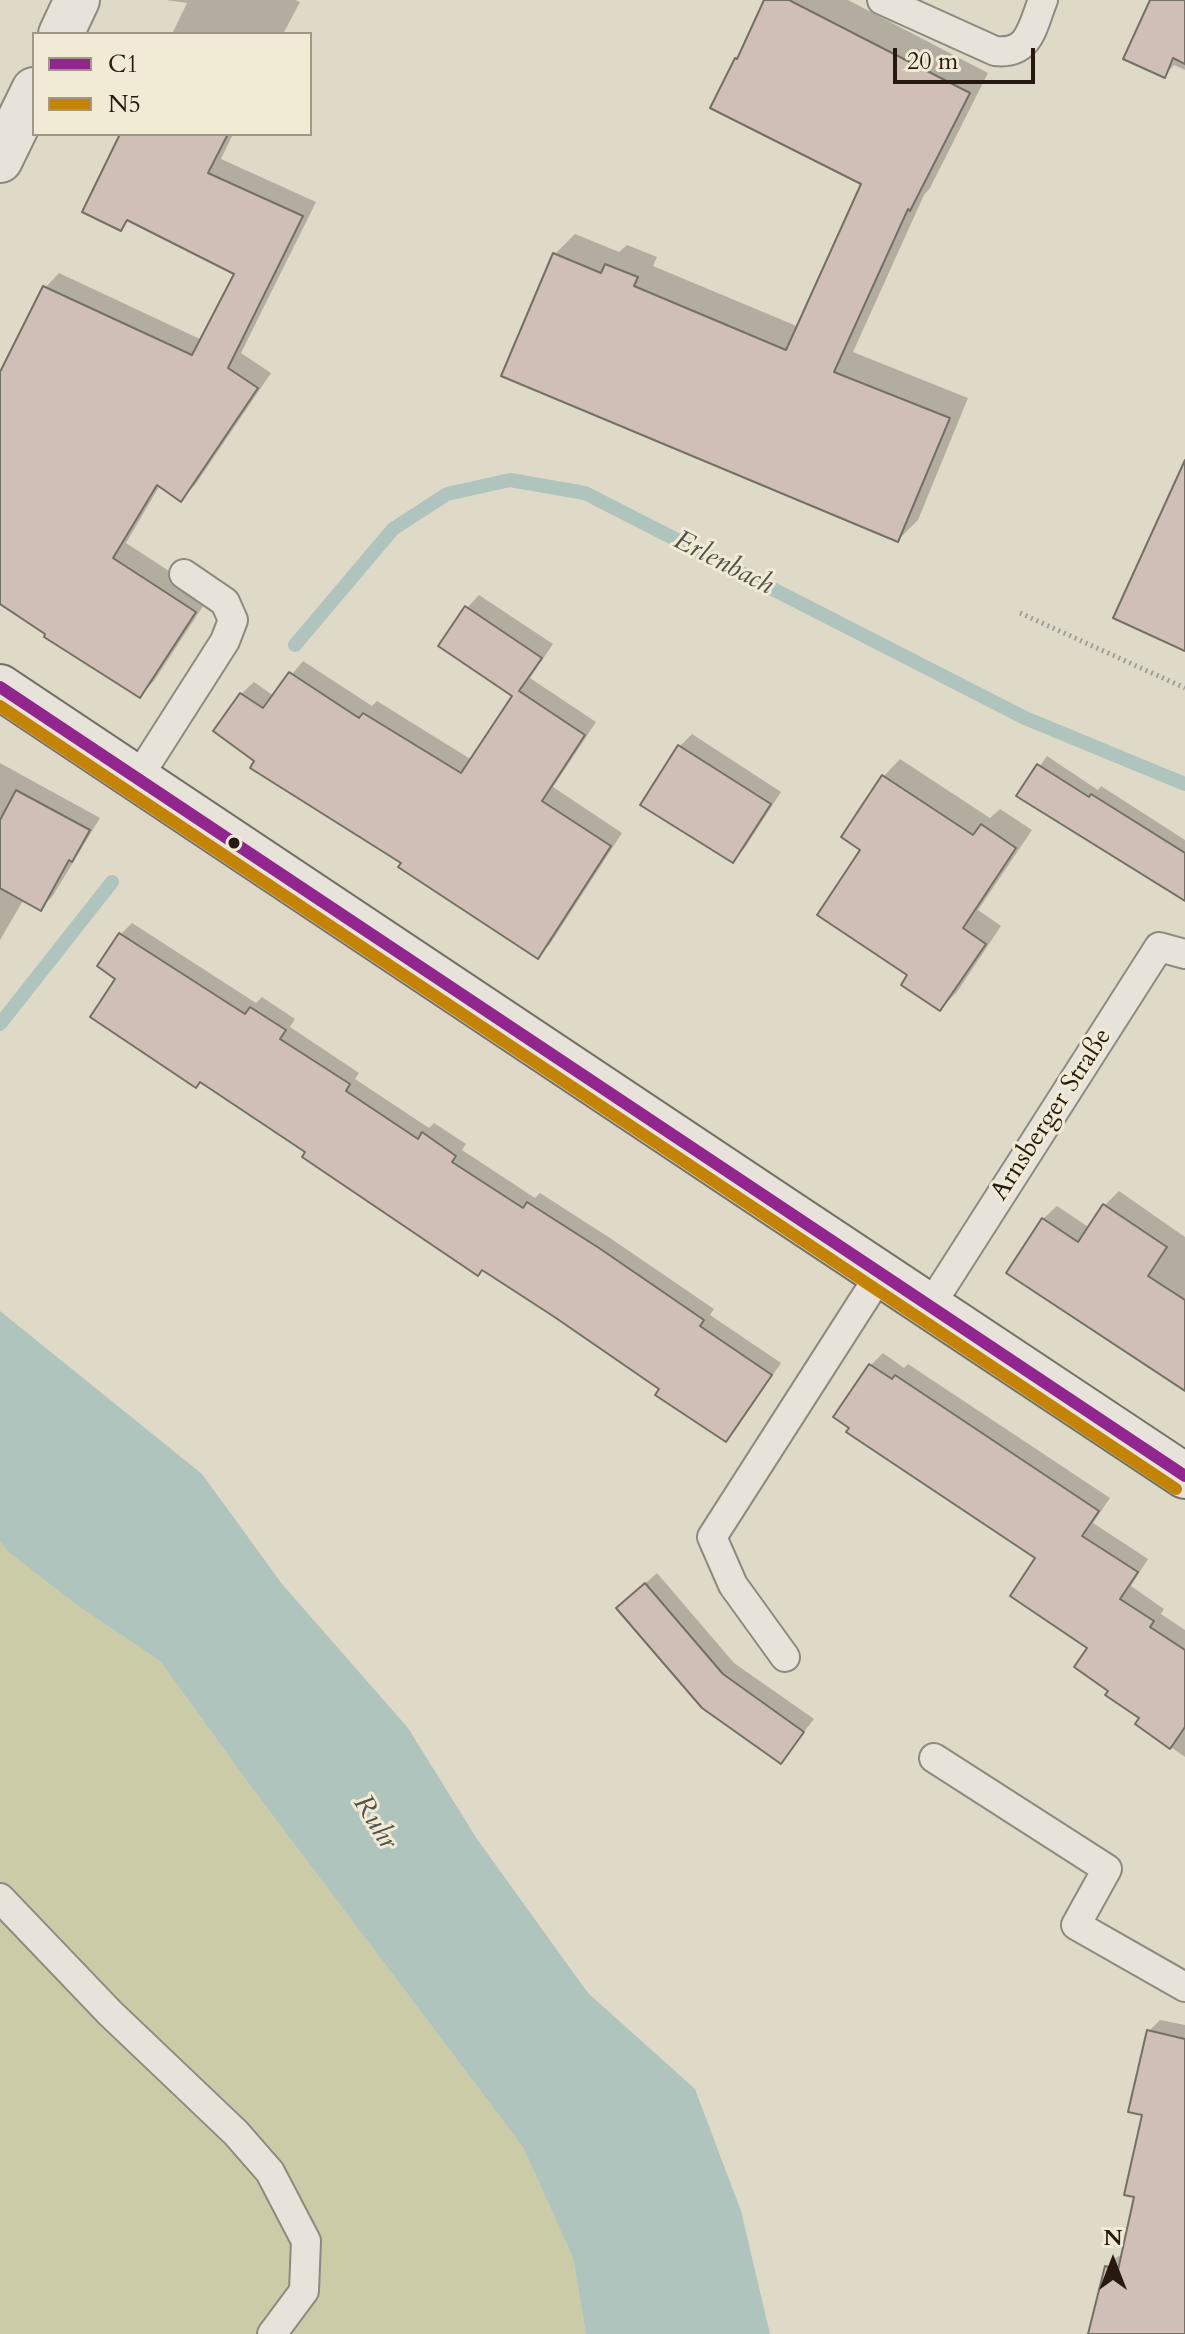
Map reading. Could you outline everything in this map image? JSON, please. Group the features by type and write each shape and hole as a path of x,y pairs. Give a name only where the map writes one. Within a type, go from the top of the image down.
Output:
{"street":[{"path":"62,32 77,0"},
{"path":"3,148 32,94"},
{"path":"0,687 438,982 1185,1476"}],"lane":[{"path":"882,0 995,51 1008,53 1018,50 1026,42 1043,0"},
{"path":"137,779 225,641 233,620 225,602 184,574"},
{"name":"Arnsberger Straße","path":"930,1306 1159,947 1185,954"},
{"path":"785,1657 733,1585 712,1537 881,1273"},
{"path":"934,1758 1107,1869 1076,1925 1185,1987"},
{"path":"0,1898 110,2013 236,2133 270,2172 306,2241 304,2291 272,2334"}],"path":[{"path":"1020,613 1185,688"}],"green space":[{"path":"0,1542 78,1606 160,1661 523,2147 573,2258 586,2334 0,2334"}],"water":[{"name":"Ruhr","path":"0,1311 202,1474 282,1584 408,1728 477,1839 588,1993 695,2089 741,2211 770,2334 586,2334 573,2258 523,2147 160,1661 78,1606 0,1542"}],"building":[{"path":"764,0 789,0 970,93 910,211 908,209 834,372 950,418 898,542 501,376 553,253 601,273 605,264 638,277 634,286 786,350 861,184 710,108"},
{"path":"1150,0 1185,0 1185,64 1173,58 1165,78 1123,59"},
{"path":"119,136 227,136 208,173 303,216 228,368 258,388 181,502 157,485 113,558 196,612 140,698 44,637 45,634 0,604 0,372 43,286 192,355 234,274 127,220 121,231 82,212"},
{"path":"1185,460 1185,651 1113,618"},
{"path":"465,606 542,658 519,691 585,735 542,801 611,846 538,959 398,867 401,863 250,768 254,761 213,731 240,693 263,708 289,672 359,718 363,713 461,773 512,696 438,646"},
{"path":"678,745 771,804 733,863 640,805"},
{"path":"1037,764 1185,853 1185,901 1016,796"},
{"path":"882,775 973,835 981,824 1016,848 963,928 986,944 940,1011 901,985 907,975 817,915 860,850 841,837"},
{"path":"16,790 90,830 72,862 69,860 41,911 0,888 0,820"},
{"path":"119,933 245,1014 250,1007 286,1030 280,1039 350,1084 346,1091 418,1139 422,1132 456,1156 452,1162 523,1208 527,1202 599,1248 704,1320 700,1326 772,1375 726,1442 655,1395 659,1389 553,1316 482,1270 478,1276 302,1157 305,1152 200,1082 196,1088 90,1017 115,979 97,966"},
{"path":"1103,1204 1167,1247 1148,1276 1185,1300 1185,1391 1006,1273 1042,1218 1078,1242"},
{"path":"869,1364 892,1379 895,1375 1099,1511 1082,1536 1138,1572 1120,1599 1154,1621 1150,1627 1185,1650 1185,1727 1170,1749 1135,1724 1139,1718 1105,1695 1108,1691 1074,1667 1087,1648 1010,1596 1035,1558 846,1432 849,1428 833,1417"},
{"path":"645,1583 723,1674 804,1732 781,1764 702,1708 616,1608"},
{"path":"1147,2030 1185,2039 1185,2334 1088,2334 1105,2266 1118,2270 1134,2197 1124,2195 1142,2115 1128,2112"}],"waterway":[{"name":"Erlenbach","path":"295,645 393,529 447,494 510,480 585,493 1025,718 1185,784"},
{"path":"0,1024 112,882"}],"transit line":[{"name":"C1","path":"0,687 1185,1476"},
{"name":"N5","path":"0,706 1176,1489"}]}
